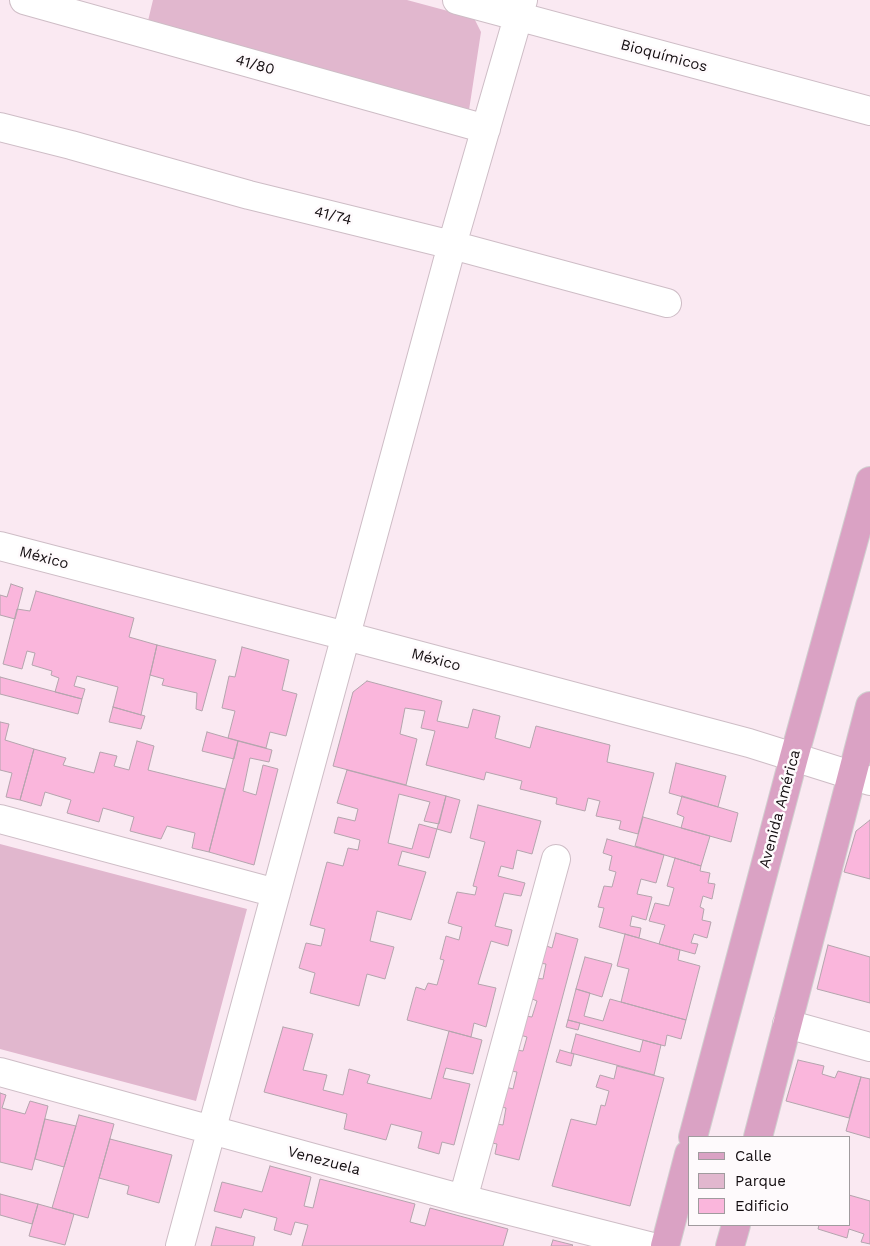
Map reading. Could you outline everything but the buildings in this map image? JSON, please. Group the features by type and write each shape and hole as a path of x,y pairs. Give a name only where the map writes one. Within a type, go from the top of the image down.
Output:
{"main road":[{"name":"Avenida América","path":"693,1136 794,757 869,492"},
{"path":"758,1136 787,1024 860,779 870,706"},
{"path":"665,1246 688,1158"},
{"path":"730,1246 736,1226"}],"street":[{"name":"41/80","path":"24,0 486,129"},
{"name":"Bioquímicos","path":"457,0 520,9 870,112"},
{"path":"180,1246 452,245 520,9"},
{"name":"41/74","path":"0,127 71,144 249,195 452,245 667,303"},
{"name":"México","path":"0,546 749,743 860,779"},
{"path":"0,819 276,893"},
{"path":"463,1198 556,859"},
{"path":"787,1024 870,1047"},
{"name":"Venezuela","path":"0,1072 211,1131 648,1246"}],"green space":[{"path":"153,0 407,0 474,18 481,32 469,110 147,25"},
{"path":"0,844 247,909 196,1101 0,1049"}]}
